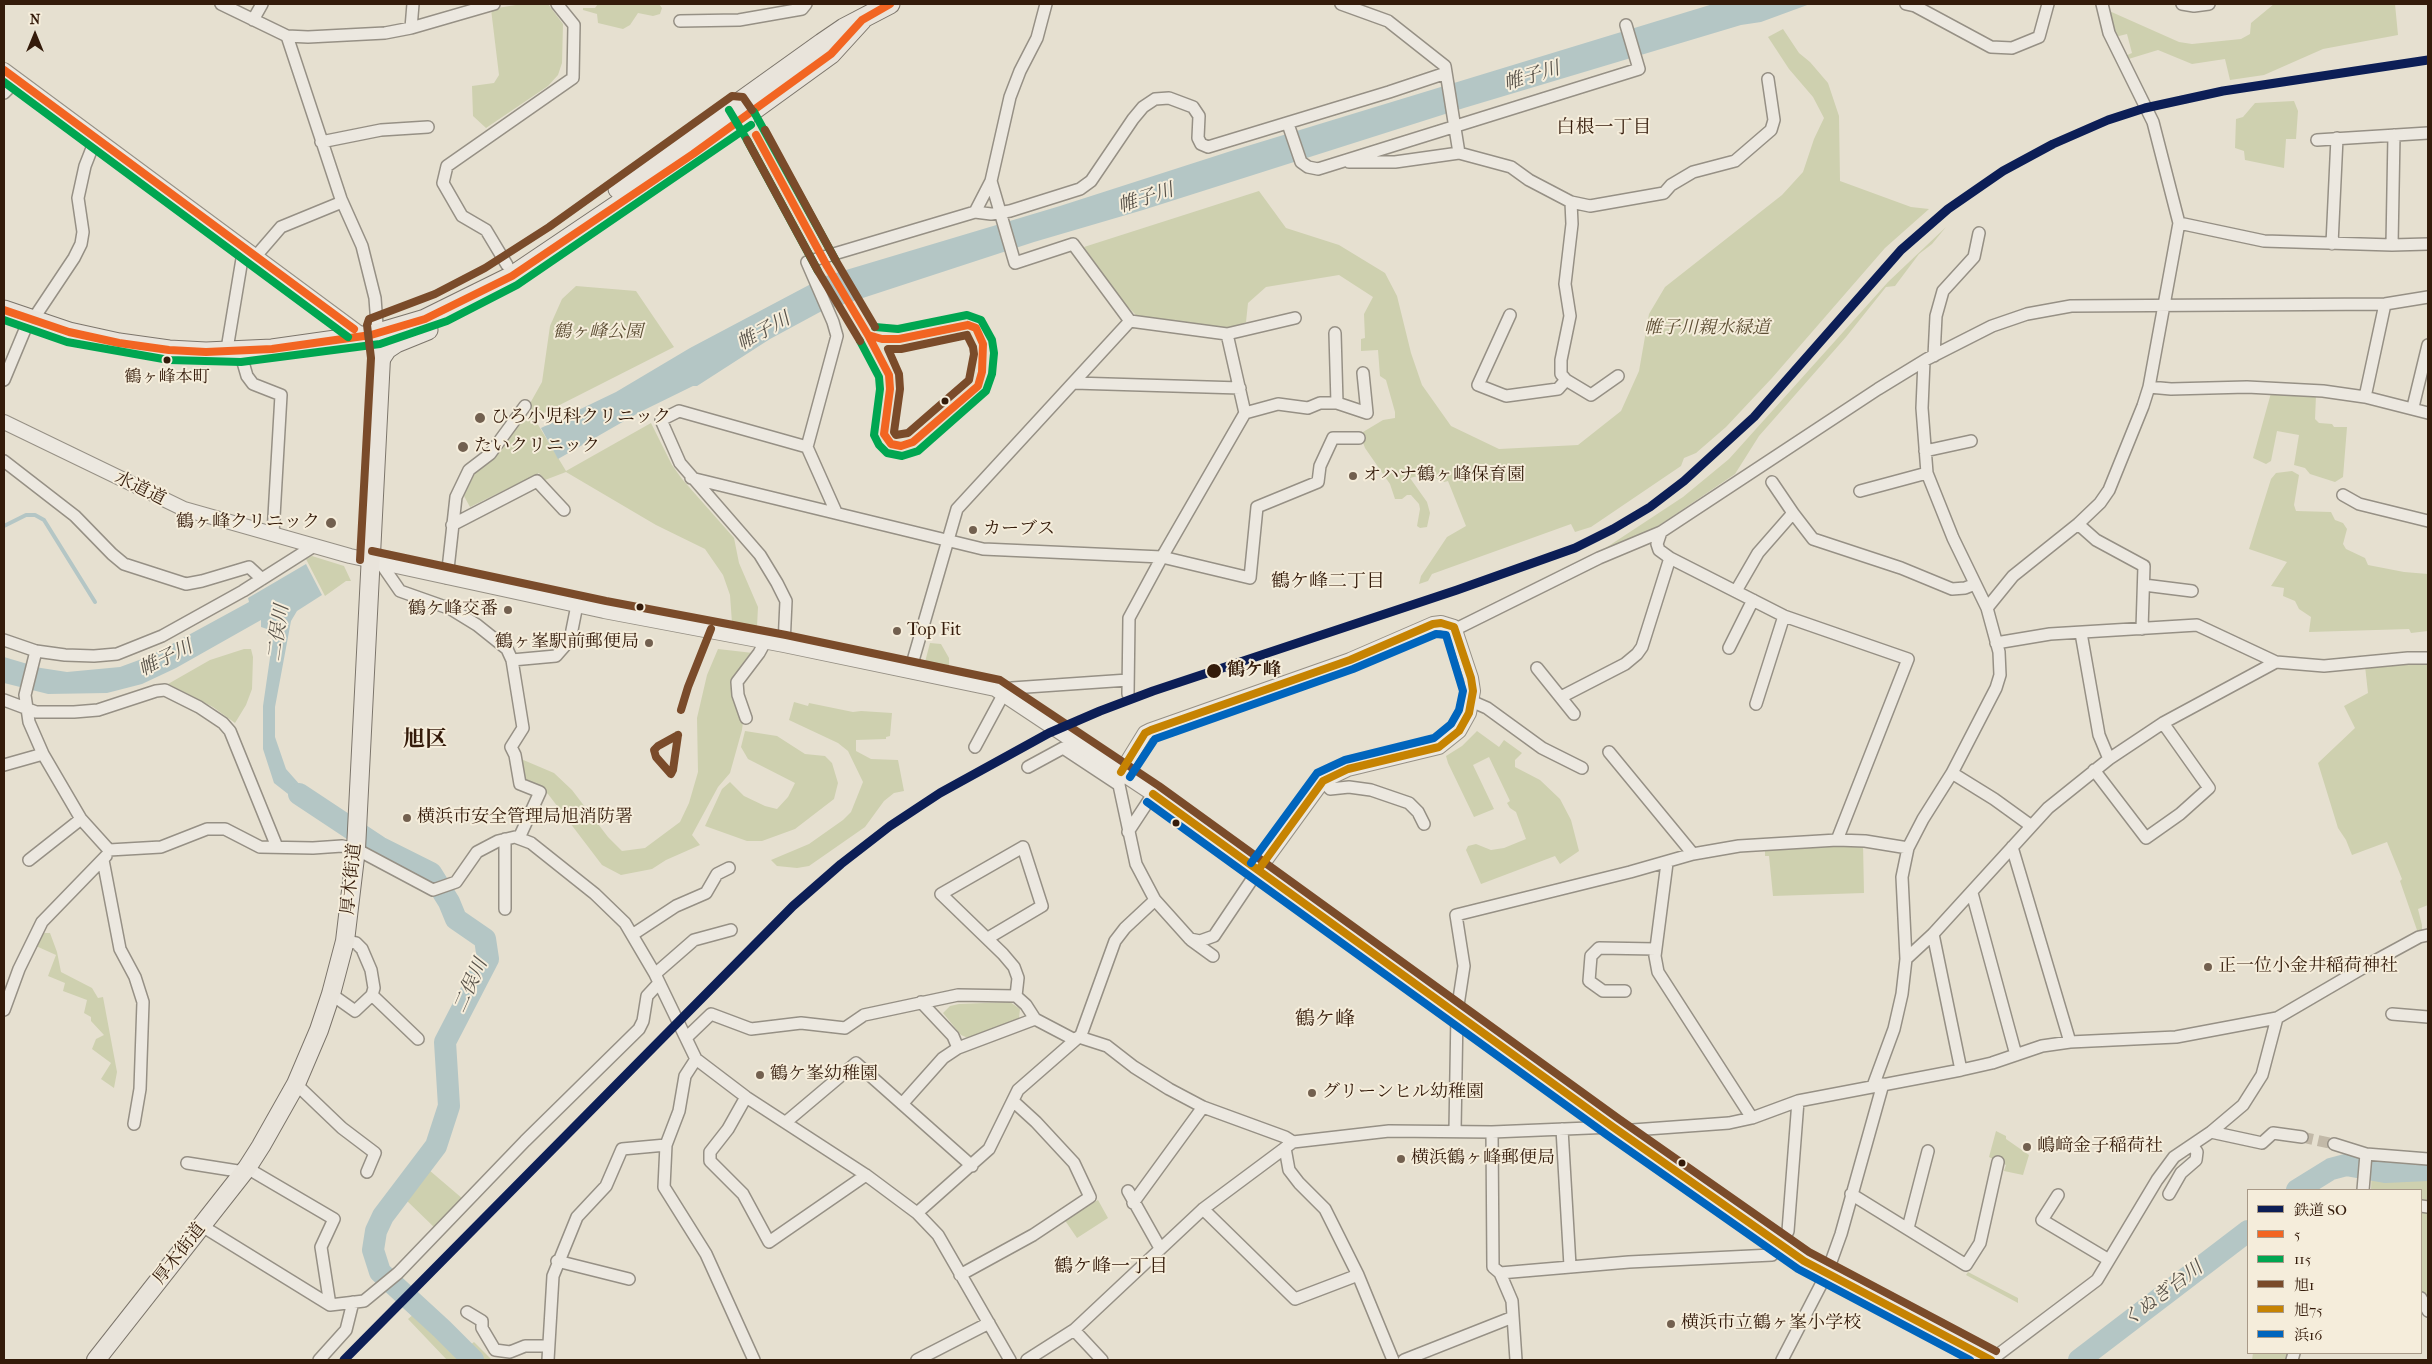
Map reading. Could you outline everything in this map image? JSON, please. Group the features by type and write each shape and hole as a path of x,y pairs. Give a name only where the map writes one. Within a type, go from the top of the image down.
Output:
{"highway":[{"path":"4,310 69,332 135,344 234,348 276,341 368,331 442,312 693,154 822,43 844,28 890,4"},
{"path":"381,358 387,349 396,343 456,318 500,288 510,270"}],"main road":[{"name":"厚木街道","path":"96,1360 246,1170 296,1084 319,1030 331,994 345,941 356,844 376,563 381,358 368,331"}],"street":[{"path":"221,4 287,36 347,36 385,33 411,28 494,4"},
{"path":"253,20 262,4"},
{"path":"411,28 413,4"},
{"path":"510,270 486,230 462,216 443,183 447,166 573,78 574,25 557,4"},
{"path":"680,21 739,20 802,9 806,4"},
{"path":"975,212 991,181 1010,96 1020,70 1037,38 1046,4"},
{"path":"1341,4 1388,21 1400,28 1445,66 1459,153"},
{"path":"1906,4 1915,6 1991,47 2012,48 2039,37 2048,4"},
{"path":"1987,608 2013,576 2078,524 2100,503 2108,490 2149,387 2179,223 2153,122 2109,33 2102,4"},
{"path":"2182,4 2194,6 2209,4"},
{"path":"1289,126 1301,162 1308,167 1318,169 1454,124 1639,69 1626,25"},
{"path":"4,70 250,251 368,331 375,298 362,246 342,202 321,142 295,55 287,36"},
{"path":"836,512 807,447 837,336 833,322 807,262 975,212 1001,215 1080,189 1091,181 1143,107 1155,99 1169,98 1193,107 1199,116 1198,138 1201,144 1208,148 1289,126 1446,75"},
{"path":"1342,161 1396,162 1459,153 1511,167 1529,180 1571,202 1590,206 1664,193 1671,184 1693,172 1735,161 1771,130 1774,120 1768,79"},
{"path":"4,93 17,80"},
{"path":"321,142 358,133 428,127"},
{"path":"2317,140 2428,133"},
{"path":"2392,245 2394,135"},
{"path":"4,380 30,320 74,258 81,244 82,232 78,198 85,166 96,138"},
{"path":"2332,244 2337,138"},
{"path":"991,181 1015,263 1073,244 1130,321 1227,334 1295,318"},
{"path":"273,534 280,395 253,384 247,376 234,348 250,251 281,227 342,202"},
{"path":"1571,202 1572,224 1565,284 1570,316 1561,360 1561,374 1566,380 1591,395 1618,376"},
{"path":"2179,223 2264,241 2332,244 2428,244"},
{"path":"1782,1360 1827,1273 1841,1234 1894,1029 1902,994 1906,959 1902,877 1908,848 1923,819 1952,773 1996,688 2000,662 1987,608 1953,538 1927,473 1922,408 1936,316 1943,291 1974,257 1979,233"},
{"path":"1456,629 1599,558 1661,532 1762,469 1929,359 1978,332 2027,314 2071,306 2385,304 2428,297"},
{"path":"2365,397 2385,304"},
{"path":"1510,315 1478,385 1506,396 1558,388 1566,380"},
{"path":"910,671 946,539 957,509 1130,321"},
{"path":"1335,333 1337,403"},
{"path":"1128,694 1129,618 1245,413 1227,334"},
{"path":"2413,407 2428,345"},
{"path":"1245,413 1278,404 1308,408 1320,403 1337,403 1367,414 1363,373"},
{"path":"1074,382 1240,388"},
{"path":"2149,387 2171,389 2247,387 2323,391 2413,407 2428,413"},
{"path":"447,578 456,497 469,470 490,454 502,441 525,406"},
{"path":"784,645 786,601 777,583 760,555 680,463 661,420 680,411 807,447"},
{"name":"水道道","path":"4,422 167,502 376,563 577,606 910,671 1001,693"},
{"path":"692,478 983,549 1162,557 1250,578 1257,507 1318,482 1320,466 1332,438 1359,438"},
{"path":"1925,451 1971,441"},
{"path":"4,461 75,516 124,564 186,584 249,567 262,579"},
{"path":"1860,491 1927,473"},
{"path":"452,525 537,481 564,510"},
{"path":"1772,482 1813,538 1901,568 1952,589 1965,588 1975,584"},
{"path":"2343,495 2359,504 2428,521"},
{"path":"1736,591 1758,553 1793,513"},
{"path":"2078,524 2096,540 2144,566 2142,629"},
{"path":"1661,532 1657,544 1659,550 1670,558 1784,616 1908,659 1838,840"},
{"path":"4,640 34,656 117,654 139,647 162,636 262,579 314,546"},
{"path":"1561,697 1625,664 1637,654 1642,647 1670,558"},
{"path":"376,563 400,591 450,609 477,625 507,649 512,660 523,728 511,747 515,755 520,784 540,792 519,838"},
{"path":"2144,585 2192,591"},
{"path":"1729,648 1753,600"},
{"path":"512,660 556,656 570,640 577,606"},
{"path":"1756,704 1784,616"},
{"path":"1190,939 1200,941 1214,936 1259,869 1323,781 1348,768 1439,747 1459,731 1468,713 1471,701 1471,678 1456,629 1448,624 1434,624 1350,660 1145,733 1120,778 1128,832 1136,864 1155,900 1190,939 1213,956"},
{"path":"1996,643 2050,634 2197,625 2276,662 2324,666 2408,658 2428,658"},
{"path":"2081,633 2100,735 2109,759"},
{"path":"746,718 738,695 737,682 765,642"},
{"path":"34,656 25,695 29,722 43,754 82,820 109,850"},
{"path":"1906,959 1972,893 2030,825 2094,770 2163,723 2276,662"},
{"path":"1537,668 1574,714"},
{"path":"975,747 1001,693 1012,688 1128,680"},
{"path":"4,700 27,709 49,713 98,710 156,691 166,690 199,707 223,723 230,731 277,847"},
{"path":"1001,693 1120,778"},
{"path":"1471,701 1487,708 1542,748 1582,768"},
{"path":"2094,770 2146,838 2180,814 2209,788 2163,723"},
{"path":"1028,768 1063,748 1153,794 1457,1012 1616,1129 1804,1261 1991,1360 2097,1280 2157,1180 2174,1157 2211,1132 2243,1105 2255,1090 2262,1075 2278,1018"},
{"path":"1609,752 1693,854"},
{"path":"4,765 43,754"},
{"path":"1952,773 1994,799 2030,825"},
{"path":"1323,781 1330,789 1349,787 1371,790 1409,803 1418,812 1424,824"},
{"path":"1128,832 1153,794"},
{"path":"29,860 82,820"},
{"path":"109,850 161,846 207,829 225,830 260,846 342,846 356,844 433,890 456,882 477,852 505,839 519,838 532,843 595,894 625,923 657,978 696,1059 746,1097 866,1175 917,1213 938,1235 1010,1360"},
{"path":"505,839 505,908"},
{"path":"1455,1132 1457,1012 1464,966 1456,914 1628,869 1667,862 1693,854 1740,846 1838,840 1865,841 1908,848"},
{"path":"2012,846 2070,1042"},
{"path":"988,938 1042,906 1023,847 941,894 988,938 1014,967 1018,978 1016,996"},
{"path":"4,1010 19,969 42,922 102,860 109,850"},
{"path":"102,860 120,949 135,977 143,1002 140,1089 134,1124"},
{"path":"1667,862 1656,949 1658,972 1752,1118"},
{"path":"632,935 676,906 706,893 717,874 730,868"},
{"path":"1972,893 2016,1054"},
{"path":"917,1213 989,1149 1018,1090 1077,1039 1115,941 1125,928 1155,900"},
{"path":"202,1226 330,1305 364,1301 398,1273 525,1141 639,1029 643,1021 647,996 657,978 694,940 730,930"},
{"path":"1933,934 1961,1070"},
{"path":"1027,1360 1074,1330 1203,1209 1289,1145 1389,1131 1492,1132 1616,1129 1729,1123 1752,1118 1798,1101 1961,1070 2042,1046 2070,1042 2176,1037 2278,1018 2373,962 2419,937 2428,935"},
{"path":"331,994 355,1011 372,995 374,988 371,970 362,949 356,943 345,941"},
{"path":"1625,992 1603,991 1589,981 1591,956 1599,948 1656,949"},
{"path":"372,995 418,1039"},
{"path":"686,1038 711,1014 752,1029 801,1023 845,1028 864,1015 958,995 1016,996 1026,1005 1035,1019 1077,1039 1107,1046 1148,1076 1203,1107 1285,1137 1289,1145 1290,1170 1299,1183 1325,1210 1358,1275 1393,1360"},
{"path":"921,1002 953,1036 958,1048"},
{"path":"2392,1014 2428,1017"},
{"path":"902,1104 943,1058 958,1048 1035,1019"},
{"path":"696,1059 685,1076 679,1112 666,1145 664,1187 706,1254 754,1360"},
{"path":"786,1122 856,1063 972,1166"},
{"path":"296,1084 342,1128 375,1153 367,1172"},
{"path":"746,1097 728,1128 710,1152 710,1161 743,1194 769,1242 866,1175"},
{"path":"960,1275 1033,1236 1090,1197 1074,1164 1036,1122 1013,1101"},
{"path":"1500,1273 1570,1266 1772,1255 1781,1245 1788,1231 1798,1101"},
{"path":"1133,1203 1203,1107"},
{"path":"1562,1129 1570,1266"},
{"path":"1492,1132 1493,1267 1500,1273 1512,1301 1516,1360"},
{"path":"2211,1132 2262,1143 2273,1133 2302,1138"},
{"path":"2334,1144 2366,1158 2428,1159"},
{"path":"548,1360 553,1276 557,1261 577,1217 606,1186 622,1149 666,1145"},
{"path":"2169,1194 2180,1174 2196,1160 2197,1152 2192,1145"},
{"path":"1908,1228 1928,1151"},
{"path":"2363,1189 2366,1158"},
{"path":"1851,1194 1966,1265 1980,1243 1998,1162"},
{"path":"187,1163 246,1170 334,1219 321,1247 330,1305"},
{"path":"1128,1191 1133,1203 1160,1248"},
{"path":"2058,1195 2042,1220 2109,1260"},
{"path":"1203,1209 1295,1299 1358,1275"},
{"path":"557,1261 629,1279"},
{"path":"2422,1300 2428,1311"},
{"path":"319,1360 346,1330 353,1302"},
{"path":"467,1312 482,1320 482,1328 495,1350 510,1352 525,1346 548,1346"},
{"path":"1404,1360 1513,1317"},
{"path":"917,1360 989,1323"},
{"path":"1074,1330 1102,1360"}],"green space":[{"path":"522,4 548,4 563,24 562,63 558,75 548,86 486,128 473,116 472,86 494,83 499,75 491,9"},
{"path":"598,4 659,4 662,8 660,14 653,16 638,13 630,25 623,29 598,23 597,14 583,10 583,8 595,8"},
{"path":"2274,4 2395,4 2398,35 2323,49 2264,75 2230,80 2225,59 2192,64 2158,50 2122,61 2123,57 2132,53 2127,34 2115,37 2107,10 2179,42 2192,44 2241,39 2250,34 2251,23"},
{"name":"帷子川親水緑道","path":"1783,29 1799,53 1810,62 1828,83 1839,116 1840,181 1911,207 1929,209 1885,248 1772,378 1726,427 1696,453 1684,458 1681,466 1591,527 1575,532 1571,524 1432,574 1428,581 1419,584 1421,576 1447,537 1466,526 1448,481 1444,482 1426,474 1410,478 1427,502 1430,513 1427,527 1420,528 1417,526 1419,504 1411,495 1407,495 1402,499 1395,499 1390,484 1365,448 1361,437 1363,432 1383,420 1395,418 1386,380 1380,376 1378,350 1361,351 1361,339 1365,338 1364,314 1373,297 1339,275 1266,287 1248,303 1246,322 1231,329 1137,316 1123,302 1084,247 1259,191 1286,228 1339,245 1385,273 1397,296 1411,353 1422,385 1451,426 1499,449 1578,445 1621,411 1639,371 1649,314 1665,287 1782,195 1803,172 1814,139 1824,118 1813,97 1789,69 1768,37"},
{"path":"2294,101 2298,111 2296,139 2286,139 2284,168 2245,160 2244,151 2235,148 2236,119 2243,117 2255,103"},
{"path":"1946,227 1932,244 1919,254 1895,286 1886,287 1846,337 1759,436 1735,474 1658,526 1598,553 1683,497 1729,459 1888,282"},
{"name":"鶴ヶ峰公園","path":"576,286 636,291 674,347 534,418 528,407 542,382 550,326 562,299"},
{"path":"2271,393 2316,395 2315,419 2319,423 2332,424 2334,427 2347,427 2343,477 2335,482 2310,474 2305,468 2294,465 2299,435 2277,431 2271,461 2266,464 2253,458"},
{"path":"534,418 566,471 651,423 672,465 682,479 734,538 739,563 758,607 757,627 732,623 730,595 723,575 705,549 656,525 566,472 545,480 539,473 470,507 464,496 476,471 501,450 519,425 526,419"},
{"path":"2292,471 2299,475 2294,505 2296,511 2331,512 2335,520 2343,523 2347,529 2343,544 2346,549 2365,558 2368,565 2404,572 2428,574 2428,631 2411,633 2409,629 2309,632 2311,617 2299,609 2295,601 2283,596 2284,588 2271,586 2287,562 2249,549 2271,479 2276,473"},
{"path":"312,556 344,566 351,581 346,581 325,596 306,559"},
{"path":"930,643 941,644 949,658 949,667 925,662"},
{"path":"244,649 251,649 253,657 252,689 246,705 235,723 213,707 168,684 210,660"},
{"path":"718,649 753,653 739,669 732,683 743,722 742,730 730,773 718,787 692,835 700,845 666,860 652,869 621,875 602,865 548,794 539,787 523,781 521,759 554,773 572,790 608,837 622,851 645,848 680,822 689,803 698,772 697,718 707,675"},
{"path":"2428,660 2428,905 2418,909 2422,931 2418,933 2400,881 2402,879 2387,842 2352,855 2346,840 2338,828 2318,763 2355,728 2344,706 2368,693 2365,666"},
{"path":"794,702 808,706 809,703 853,712 892,713 890,736 886,737 886,739 856,740 856,751 871,759 898,760 904,791 894,793 884,801 865,827 809,866 797,868 777,866 771,860 809,844 843,820 851,812 863,782 848,751 838,743 789,720"},
{"path":"745,731 777,736 805,754 825,756 832,763 838,783 834,799 795,829 762,841 747,841 705,826 722,789 730,782 744,796 765,806 777,809 788,797 795,783 748,759 741,747"},
{"path":"1477,731 1499,747 1504,740 1522,753 1515,760 1515,767 1540,780 1560,799 1571,820 1579,851 1560,864 1555,856 1481,884 1466,850 1468,846 1476,844 1491,850 1504,848 1526,839 1516,812 1507,803 1510,801 1489,757 1473,765 1494,809 1474,817 1448,763 1446,756 1462,746"},
{"path":"1863,843 1864,893 1773,896 1769,856 1765,856 1765,845"},
{"path":"43,933 50,933 57,952 61,972 92,988 98,998 103,997 117,1072 114,1088 101,1079 111,1063 92,1049 96,1039 104,1035 91,1021 91,1017 84,1013 87,1000 63,991 65,983 48,976 56,955 36,946"},
{"path":"1010,1002 1020,1009 1019,1018 968,1038 961,1035 943,1013 950,1006 959,1004"},
{"path":"1996,1131 2006,1136 2006,1139 2029,1155 2023,1175 2004,1171 2006,1165 1989,1157"},
{"path":"2372,1165 2420,1167 2428,1165 2428,1300 2422,1294 2422,1189 2371,1189"},
{"path":"429,1170 463,1199 436,1229 406,1200"},
{"path":"1098,1200 1108,1218 1077,1238 1064,1219"},
{"path":"1968,1272 2018,1298 2018,1303 1966,1275"},
{"path":"415,1313 457,1355 474,1342 492,1360 447,1360 408,1319"},
{"path":"2253,1354 2291,1354 2289,1360 2252,1360"}],"water":[{"name":"帷子川","path":"1713,4 1810,4 1761,22 1741,25 1464,108 1143,210 1034,242 820,312 770,339 697,386 693,386 640,412 558,459 541,428 616,392 690,348 826,276 1060,206 1231,151"},
{"name":"帷子川","path":"306,564 322,595 297,611 291,621 275,707 275,737 286,769 324,812 297,801 274,783 263,749 263,706 273,637 267,635 267,629 261,627 261,620 176,668 142,684 107,693 48,694 4,683 4,657 41,668 67,672 120,667 150,656 249,602 248,598"}],"waterway":[{"path":"4,526 26,515 35,515 44,520 95,602"},
{"name":"二俣川","path":"299,794 379,847 431,873 449,902 456,919 485,939 488,959 445,1042 449,1106 436,1146 383,1216 376,1231 373,1250 380,1272 473,1360"},
{"name":"くぬぎ台川","path":"2299,1189 2331,1169 2346,1165 2385,1172 2428,1170"},
{"name":"くぬぎ台川","path":"2079,1360 2247,1232"}],"tunnel":[{"path":"2302,1137 2334,1144"}],"rail line":[{"name":"SO","path":"344,1360 793,906 841,864 890,826 940,793 1049,733 1100,711 1153,691 1457,590 1575,548 1613,529 1650,507 1684,481 1754,417 1901,250 1948,209 2003,171 2053,144 2108,120 2145,108 2223,91 2428,60"}],"transit line":[{"name":"5","path":"4,310 69,332 119,343 169,350 206,352 272,349 371,335 425,319 512,276 693,154 831,54 862,20 890,4"},
{"name":"5","path":"4,70 354,329"},
{"name":"115","path":"4,82 348,337"},
{"name":"旭1","path":"360,560 371,358 367,325 369,319 435,294 485,268 549,227 732,96 743,97 752,110"},
{"name":"115","path":"729,110 818,271"},
{"name":"115","path":"754,112 836,261"},
{"name":"115","path":"4,320 67,342 169,360 241,362 380,344 447,321 517,285 751,125"},
{"name":"旭1","path":"765,130 836,261 875,327"},
{"name":"5","path":"756,135 827,266"},
{"name":"旭1","path":"747,140 818,271 860,341"},
{"name":"5","path":"827,266 868,335"},
{"name":"5","path":"827,266 868,335"},
{"name":"115","path":"860,341 879,377 880,389 874,435 879,445 887,453 902,456 918,451 986,391 992,374 994,353 992,340 981,320 967,315 898,329 875,327"},
{"name":"5","path":"968,325 976,328 983,344 982,372 978,386 913,442 901,446 891,444 884,434 890,389 889,375 868,335 882,339 899,339 968,325"},
{"name":"旭1","path":"967,335 974,354 969,380 908,433 896,435 894,432 900,389 899,374 888,349 901,349 967,335"},
{"name":"旭1","path":"372,551 606,601 786,635 1000,680 1159,786 1619,1119 1809,1252 1996,1351"},
{"name":"旭75","path":"1121,772 1145,733 1151,730 1350,660 1433,624 1441,623 1454,627 1471,678 1473,691 1469,713 1459,731 1439,747 1348,769 1323,781 1259,869"},
{"name":"旭1","path":"681,710 711,629"},
{"name":"浜16","path":"1130,777 1155,739 1353,669 1436,634 1446,635 1463,691 1459,710 1451,724 1434,738 1345,760 1317,773 1251,863"},
{"name":"旭1","path":"678,735 673,770 671,774 656,757 654,750 678,735"},
{"name":"旭75","path":"1153,794 1613,1127 1804,1261 1991,1360"},
{"name":"浜16","path":"1147,802 1607,1135 1798,1269 1970,1360"}],"place":[{"name":"鶴ヶ峰本町","path":"167,360"},
{"name":"ひろ小児科クリニック","path":"480,418"},
{"name":"たいクリニック","path":"463,447"},
{"name":"オハナ鶴ヶ峰保育園","path":"1353,476"},
{"name":"鶴ヶ峰クリニック","path":"331,523"},
{"name":"カーブス","path":"973,530"},
{"name":"鶴ケ峰交番","path":"508,610"},
{"name":"Top Fit","path":"897,631"},
{"name":"鶴ヶ峯駅前郵便局","path":"649,643"},
{"name":"鶴ケ峰","path":"1214,671"},
{"name":"横浜市安全管理局旭消防署","path":"407,818"},
{"name":"正一位小金井稲荷神社","path":"2208,967"},
{"name":"鶴ケ峯幼稚園","path":"760,1075"},
{"name":"グリーンヒル幼稚園","path":"1312,1093"},
{"name":"嶋﨑金子稲荷社","path":"2027,1147"},
{"name":"横浜鶴ヶ峰郵便局","path":"1401,1159"},
{"name":"横浜市立鶴ヶ峯小学校","path":"1671,1324"}],"district":[{"name":"白根一丁目","path":"1604,128"},
{"name":"鶴ケ峰二丁目","path":"1328,582"},
{"name":"旭区","path":"425,741"},
{"name":"鶴ケ峰","path":"1325,1020"},
{"name":"鶴ケ峰一丁目","path":"1111,1267"}]}
